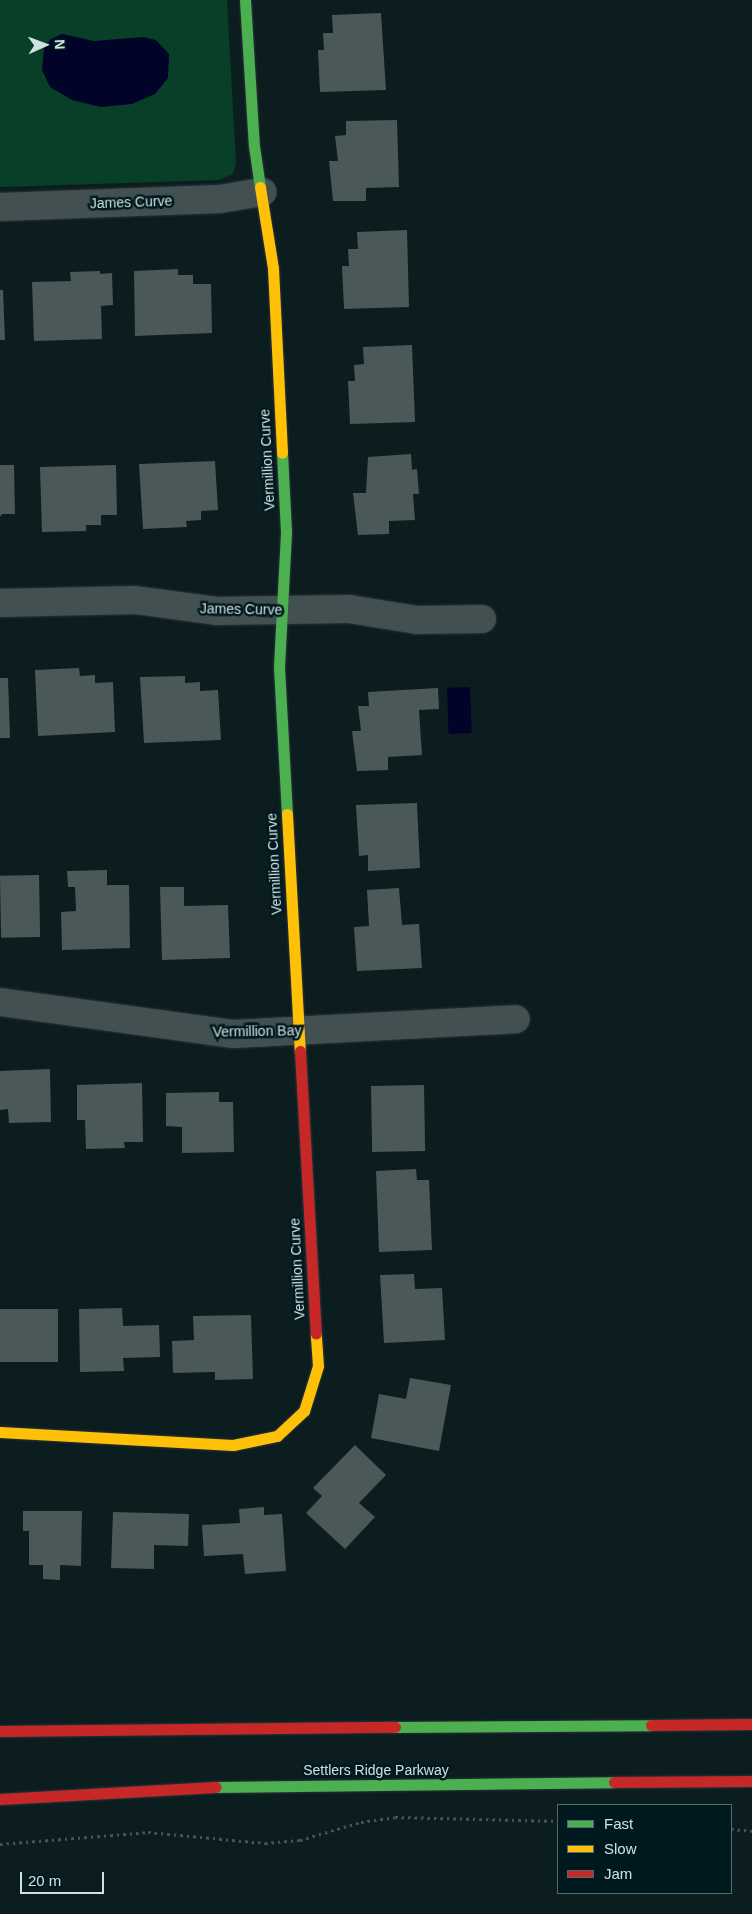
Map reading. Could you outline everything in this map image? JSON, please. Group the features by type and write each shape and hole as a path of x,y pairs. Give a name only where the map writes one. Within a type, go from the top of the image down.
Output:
{"street":[{"name":"Vermillion Curve","path":"0,1432 233,1446 277,1436 304,1410 318,1366 279,667 286,533 273,268 252,123 245,0"},
{"name":"James Curve","path":"0,207 220,199 262,192"},
{"name":"James Curve","path":"0,603 135,600 216,611 350,609 423,620 482,619"},
{"name":"Vermillion Bay","path":"0,1002 225,1033 298,1031 516,1019"},
{"path":"0,1731 752,1724"},
{"name":"Settlers Ridge Parkway","path":"0,1799 233,1786 752,1781"}],"path":[{"path":"0,1844 148,1832 265,1843 300,1840 361,1822 395,1817 557,1821"},
{"path":"732,1829 752,1831"}],"green space":[{"path":"0,0 227,0 236,164 233,174 219,180 0,187"}],"water":[{"path":"62,34 94,41 143,37 156,40 169,54 168,78 155,94 132,104 101,107 72,100 50,87 42,70 44,48 51,39"},
{"path":"470,687 472,733 449,734 447,688"}],"building":[{"path":"381,13 386,90 320,92 318,50 324,50 323,33 333,33 332,15"},
{"path":"397,120 399,187 366,188 366,201 333,201 329,161 338,161 335,136 346,135 346,121"},
{"path":"407,230 409,307 344,309 342,266 349,266 348,249 358,249 357,232"},
{"path":"178,269 178,275 193,275 193,284 211,284 212,333 135,336 134,271"},
{"path":"100,271 100,274 112,273 113,305 101,306 102,339 34,341 32,282 71,281 70,272"},
{"path":"0,290 3,290 5,340 0,340"},
{"path":"412,345 415,422 350,424 348,381 355,381 354,365 364,364 363,347"},
{"path":"411,454 412,470 417,469 419,494 413,494 415,520 389,521 389,534 358,535 353,493 366,493 368,457"},
{"path":"215,461 218,510 201,511 201,520 186,521 187,527 143,529 139,464"},
{"path":"0,465 14,465 15,514 2,514 0,517"},
{"path":"116,465 117,515 101,515 101,525 86,525 86,531 42,532 40,467"},
{"path":"79,668 80,676 95,675 95,683 113,682 115,732 38,736 35,670"},
{"path":"185,676 185,683 200,682 200,691 218,690 221,740 144,743 140,677"},
{"path":"0,678 8,678 10,738 0,738"},
{"path":"438,688 439,709 419,710 422,755 388,757 388,770 357,771 352,731 361,731 358,706 369,706 368,692"},
{"path":"417,803 420,868 368,871 368,855 359,856 356,805"},
{"path":"107,870 107,885 129,885 130,948 62,950 61,912 76,911 75,887 68,887 67,871"},
{"path":"39,875 40,937 1,938 0,876"},
{"path":"160,887 184,887 184,906 228,905 230,958 162,960"},
{"path":"399,888 402,925 419,924 422,968 357,971 354,927 369,926 367,890"},
{"path":"50,1069 51,1122 9,1123 8,1109 0,1110 0,1071"},
{"path":"142,1083 143,1142 124,1142 125,1148 86,1149 85,1120 77,1120 77,1085"},
{"path":"424,1085 425,1151 372,1152 371,1086"},
{"path":"219,1092 219,1102 233,1102 234,1152 182,1153 182,1127 166,1126 166,1093"},
{"path":"416,1169 417,1180 429,1180 432,1250 379,1252 376,1171"},
{"path":"414,1274 415,1289 442,1288 445,1340 384,1343 380,1275"},
{"path":"122,1308 123,1326 159,1325 160,1357 123,1358 124,1371 80,1372 79,1309"},
{"path":"0,1309 58,1309 58,1362 0,1362"},
{"path":"251,1315 253,1379 215,1380 215,1372 173,1373 172,1341 194,1340 193,1316"},
{"path":"410,1378 451,1385 439,1451 371,1438 379,1394 406,1399"},
{"path":"355,1445 386,1475 359,1503 375,1517 345,1549 306,1513 322,1496 313,1488"},
{"path":"264,1507 264,1515 282,1514 286,1571 245,1574 243,1554 204,1556 202,1525 240,1523 239,1509"},
{"path":"23,1511 82,1511 81,1566 60,1565 60,1580 43,1579 43,1565 29,1565 29,1531 23,1531"},
{"path":"113,1512 189,1514 188,1546 154,1545 154,1569 111,1568"}],"traffic: fast":[{"path":"245,0 254,146 260,187"},
{"path":"282,453 286,533 279,667 287,814"},
{"path":"395,1727 651,1725"},
{"path":"216,1787 614,1782"}],"traffic: slow":[{"path":"260,187 273,268 282,453"},
{"path":"287,814 300,1051"},
{"path":"0,1432 233,1445 277,1436 304,1411 318,1366 316,1334"}],"traffic: jam":[{"path":"300,1051 316,1334"},
{"path":"651,1725 752,1724"},
{"path":"0,1731 395,1727"},
{"path":"614,1782 752,1781"},
{"path":"0,1799 216,1787"}]}
